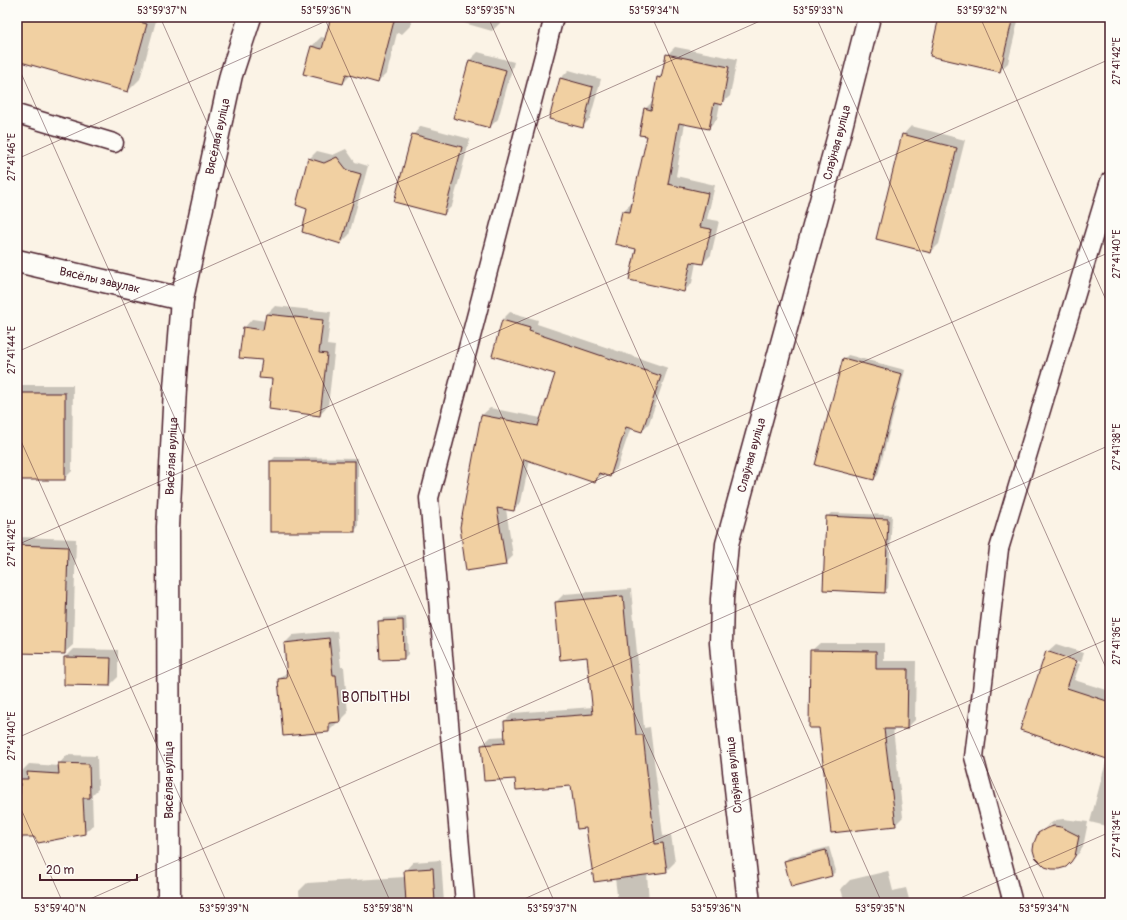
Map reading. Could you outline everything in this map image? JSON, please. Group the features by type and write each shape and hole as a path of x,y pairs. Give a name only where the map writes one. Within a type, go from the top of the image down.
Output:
{"street":[{"name":"Вясёлая вуліца","path":"170,903 168,527 175,388 182,299 232,75 250,17"},
{"name":"Слаўная вуліца","path":"749,903 721,643 722,599 727,544 839,135 869,17"},
{"name":"Вясёлы завулак","path":"17,261 182,299"}],"lane":[{"path":"465,903 429,498 554,17"},
{"path":"17,114 114,143"},
{"path":"1013,903 974,757 999,549 1110,181"}],"building":[{"path":"17,17 137,17 136,21 147,24 128,92 17,61"},
{"path":"331,17 395,17 378,83 346,74 343,84 303,74 311,46 322,49"},
{"path":"939,17 1013,17 1000,72 930,56"},
{"path":"666,54 729,67 722,105 714,103 709,129 679,123 668,184 708,193 700,227 711,229 703,264 691,262 684,292 629,280 636,249 615,244 622,211 630,212 647,136 639,135 644,108 651,110 657,77 661,78"},
{"path":"469,60 506,70 490,128 453,118"},
{"path":"560,78 593,87 583,128 549,119"},
{"path":"412,134 462,147 444,215 394,202"},
{"path":"902,134 957,148 931,253 876,239"},
{"path":"337,157 347,170 361,174 341,244 302,232 307,209 296,205 308,158 324,163"},
{"path":"266,314 323,320 319,353 327,354 320,416 269,409 272,379 259,378 262,360 239,358 243,327 263,330"},
{"path":"502,320 530,328 529,331 661,376 642,432 626,427 610,477 599,473 595,483 524,459 514,511 497,508 506,565 466,571 460,527 481,415 538,426 555,374 492,356"},
{"path":"843,358 902,374 874,480 815,465"},
{"path":"17,393 65,393 65,480 17,480"},
{"path":"270,461 355,461 355,532 270,532"},
{"path":"826,516 888,519 885,593 823,590"},
{"path":"17,545 68,547 65,654 17,653"},
{"path":"623,596 636,735 643,735 655,844 663,843 667,872 594,882 586,828 577,829 571,786 516,790 515,779 484,781 481,745 505,743 504,721 593,714 587,657 560,660 555,602"},
{"path":"403,620 404,659 380,660 378,621"},
{"path":"329,638 333,675 336,675 340,722 329,723 329,732 283,736 278,679 287,678 284,643"},
{"path":"810,650 876,651 876,669 908,669 907,729 884,729 896,826 831,833 819,728 809,728"},
{"path":"1046,651 1076,661 1067,688 1110,702 1110,760 1020,730"},
{"path":"64,657 111,658 110,686 64,685"},
{"path":"58,763 89,764 90,798 83,798 85,834 38,843 34,837 17,837 17,794 20,794 20,779 28,779 27,772 59,774"},
{"path":"1054,826 1061,827 1079,836 1075,856 1066,867 1059,869 1045,867 1035,857 1033,850 1038,833"},
{"path":"826,850 832,876 791,887 784,861"},
{"path":"433,868 435,903 406,903 404,870"}],"district":[{"name":"ВОПЫТНЫ","path":"376,697"}]}
